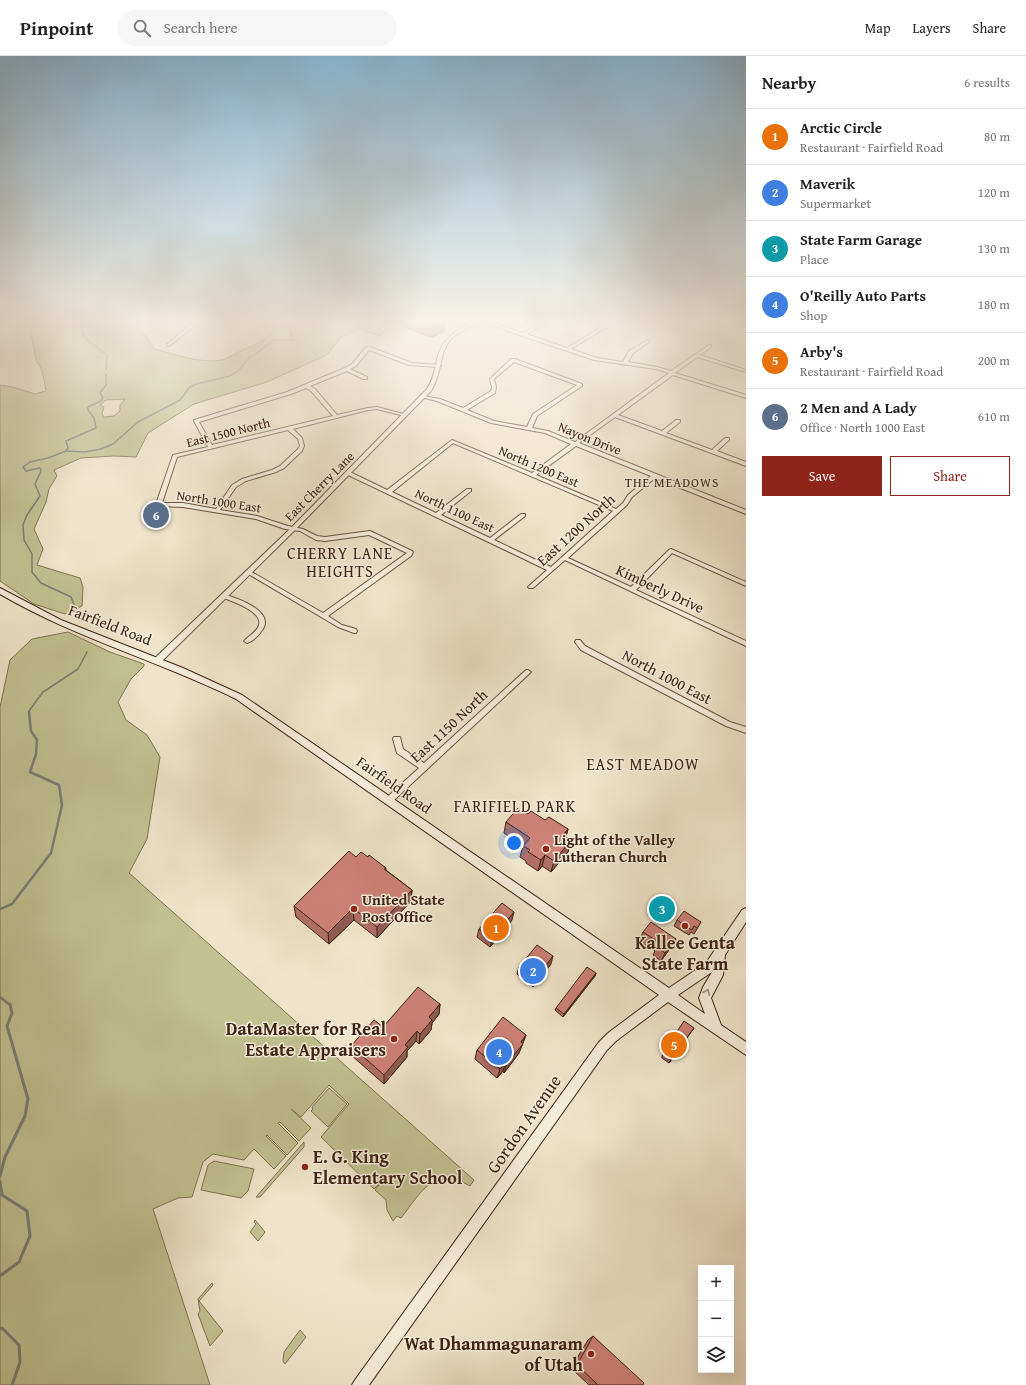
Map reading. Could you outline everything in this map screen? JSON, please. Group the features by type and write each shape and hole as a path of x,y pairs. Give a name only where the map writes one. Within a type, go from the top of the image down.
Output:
{"main road":[{"name":"Fairfield Road","path":"0,591 19,603 47,617 205,680 238,698 389,800 746,1049"},
{"name":"Gordon Avenue","path":"360,1385 600,1049 612,1037 668,995 710,967 746,913"},
{"path":"716,1028 706,1006 705,998 717,975 719,955"}],"street":[{"path":"211,448 196,421 289,393 318,381"},
{"name":"East Cherry Lane","path":"157,660 293,529 423,397 435,381"},
{"path":"464,410 493,392 492,381"},
{"path":"529,428 535,415 580,385 569,381"},
{"path":"532,475 661,381"},
{"path":"697,381 746,397"},
{"path":"306,386 312,390 336,417"},
{"name":"Nayon Drive","path":"423,397 438,400 492,422 546,432 746,512"},
{"name":"East 1500 North","path":"159,504 175,456 368,409 377,408 405,415"},
{"path":"614,415 746,464"},
{"path":"663,433 678,421"},
{"path":"216,511 234,486 244,480 282,467 300,450 302,446 300,439 289,428"},
{"path":"713,452 727,439"},
{"name":"North 1200 East","path":"389,491 452,441 617,511"},
{"name":"North 1100 East","path":"348,473 389,491 551,569"},
{"name":"East 1200 North","path":"531,587 625,504 630,496 655,475"},
{"path":"437,514 469,490"},
{"name":"North 1000 East","path":"159,504 183,506 257,518 287,528 301,530 316,538 324,539 370,533 410,552 409,555 324,616"},
{"path":"491,540 523,515"},
{"path":"632,590 671,551 746,584"},
{"name":"Kimberly Drive","path":"564,558 746,644"},
{"path":"248,572 340,626 354,631"},
{"path":"223,596 252,608 262,617 263,622 261,629 257,635 247,641"},
{"name":"North 1000 East","path":"578,642 583,648 728,724 746,730"},
{"name":"East 1150 North","path":"389,800 528,672"},
{"path":"397,739 400,751 424,767"}],"green space":[{"path":"44,381 269,381 194,404 148,433 136,457 114,456 81,458 54,470 57,476 49,489 46,502 34,529 43,549 37,565 80,578 83,587 82,606 65,614 34,604 0,581 0,385 13,387 35,394 46,391","holes":["125,399 120,405 120,411 114,416 104,417 102,414 104,407 100,405 106,400"]},
{"path":"68,632 110,652 144,664 144,666 131,679 118,702 126,720 147,735 160,757 147,839 129,873 474,1180 470,1186 458,1180 447,1178 430,1184 415,1199 401,1218 397,1216 393,1221 387,1210 386,1200 375,1190 382,1181 374,1189 321,1137 349,1104 329,1085 301,1117 291,1109 311,1128 299,1141 280,1122 278,1123 298,1143 287,1155 267,1135 266,1136 286,1156 274,1169 254,1149 244,1160 213,1154 203,1162 192,1197 178,1198 153,1209 210,1385 0,1385 0,707 10,660 32,639"},
{"path":"329,1088 347,1104 328,1127 311,1111 313,1109 312,1107"},
{"path":"304,1142 304,1147 260,1197 256,1197"},
{"path":"214,1161 254,1169 248,1191 241,1198 201,1190 208,1165"},
{"path":"255,1220 265,1232 258,1241 250,1232 256,1224 254,1222"},
{"path":"212,1283 213,1285 199,1301 223,1331 210,1346 198,1314 200,1311 198,1299"},
{"path":"300,1330 306,1337 285,1364 283,1361 284,1352"}],"building":[{"path":"518,808 528,814 531,811 545,820 549,817 568,829 563,835 571,840 554,861 545,855 541,860 528,852 530,850 523,846 530,838 506,822"},
{"name":"United State Post Office","path":"349,851 356,857 361,852 368,857 369,855 386,868 384,869 412,890 377,927 353,908 328,933 294,906"},
{"path":"658,899 673,908 669,915 654,904"},
{"path":"502,903 514,912 492,939 479,929"},
{"path":"684,911 701,922 697,928 694,926 692,930 677,920"},
{"path":"651,922 676,939 665,953 657,947 660,943 643,932"},
{"path":"537,945 553,956 536,979 519,967"},
{"path":"587,967 596,973 564,1014 556,1008"},
{"name":"DataMaster for Real Estate Appraisers","path":"418,987 440,1004 429,1017 432,1020 420,1034 417,1031 405,1045 408,1047 384,1075 351,1046 374,1020 383,1027"},
{"path":"503,1017 526,1035 521,1042 523,1044 500,1069 477,1050"},
{"path":"684,1021 694,1028 675,1053 668,1048 672,1039 670,1038 674,1032 676,1033"},
{"name":"Wat Dhammagunaram of Utah","path":"593,1336 644,1383 643,1385 598,1385 577,1365"}],"waterway":[{"path":"66,451 68,448 66,441 96,428 94,418 88,410 88,407 101,401 103,398 100,393 106,385 106,381"},
{"path":"66,451 85,452 101,449 113,444 138,422 180,400 189,388 196,384 209,381"},
{"path":"66,451 48,458 30,462 23,467 26,471 40,468 41,471 35,484 40,496 27,515 23,525 24,540 32,554 32,572 41,583 71,597 77,612"},
{"path":"29,712 43,692 78,669 87,652"},
{"path":"0,909 12,904 51,853 62,805 59,785 30,772 36,754 37,740 31,731 29,712"},
{"path":"0,997 10,1005"},
{"path":"0,1176 5,1157 25,1116 28,1099 7,1026 12,1013 10,1004"},
{"path":"0,1182 2,1195 27,1211 30,1236 19,1262 0,1276"},
{"path":"0,1328 3,1329 19,1345 20,1362 12,1385"}],"place":[{"name":"2 Men and A Lady","path":"156,515"},
{"name":"Light of the Valley Lutheran Church","path":"546,849"},
{"name":"United State Post Office","path":"354,909"},
{"name":"State Farm Garage","path":"662,909"},
{"name":"Kallee Genta State Farm","path":"685,926"},
{"name":"Arctic Circle","path":"496,928"},
{"name":"Maverik","path":"533,971"},
{"name":"DataMaster for Real Estate Appraisers","path":"394,1039"},
{"name":"Arby's","path":"674,1045"},
{"name":"O'Reilly Auto Parts","path":"499,1052"},
{"name":"E. G. King Elementary School","path":"305,1167"},
{"name":"Wat Dhammagunaram of Utah","path":"591,1354"}],"district":[{"name":"THE MEADOWS","path":"672,482"},
{"name":"CHERRY LANE HEIGHTS","path":"340,562"},
{"name":"EAST MEADOW","path":"643,764"},
{"name":"FARIFIELD PARK","path":"515,806"}]}
